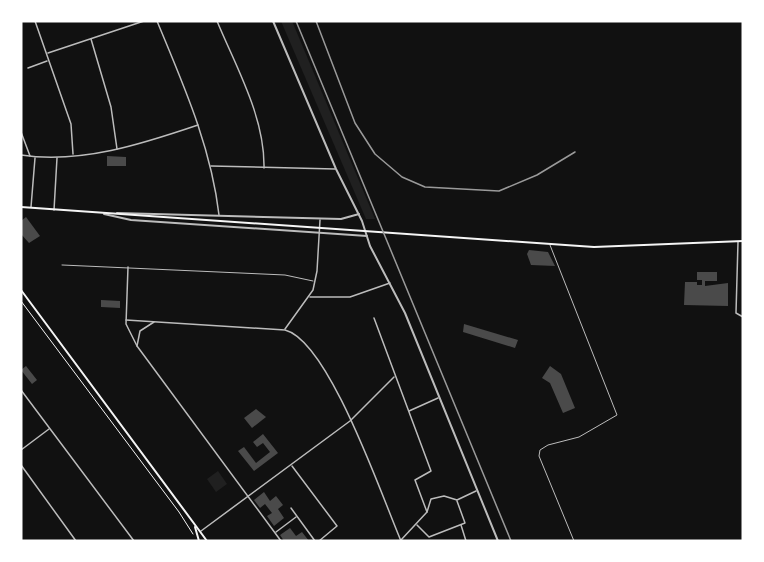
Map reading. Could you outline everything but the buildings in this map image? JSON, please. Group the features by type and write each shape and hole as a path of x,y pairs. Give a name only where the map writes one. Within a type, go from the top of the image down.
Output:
{"main road":[{"path":"21,207 618,248 743,241"},
{"path":"21,290 207,541"},
{"path":"194,524 198,541"}],"street":[{"path":"35,21 71,124 73,155"},
{"path":"47,53 144,21"},
{"path":"157,21 198,124 210,166 219,215"},
{"path":"217,21 256,116 263,143 264,168"},
{"path":"273,21 336,169 390,283 498,541"},
{"path":"91,39 111,107 117,149"},
{"path":"28,68 48,60"},
{"path":"21,155 57,157 117,149 198,124"},
{"path":"21,132 30,156"},
{"path":"30,208 35,157"},
{"path":"54,210 57,157"},
{"path":"210,166 336,169"},
{"path":"102,213 320,219 347,218 359,214"},
{"path":"102,213 131,220 367,236"},
{"path":"285,330 309,297 315,282 320,219"},
{"path":"738,241 736,313 743,317"},
{"path":"128,267 126,320 130,336 281,541"},
{"path":"309,297 350,297 390,283"},
{"path":"374,318 394,377 431,471 415,481 427,512"},
{"path":"126,320 285,330 298,335 332,380 401,541 427,512 429,503 435,497 457,500 477,490"},
{"path":"137,346 140,331 155,321"},
{"path":"200,531 350,421 394,377"},
{"path":"21,390 134,541"},
{"path":"408,411 439,398"},
{"path":"21,450 50,428"},
{"path":"21,465 76,541"},
{"path":"291,465 336,526 319,541"},
{"path":"416,525 429,537 465,523 457,500"},
{"path":"291,508 315,541"},
{"path":"275,532 297,516"},
{"path":"461,524 466,541"}],"lane":[{"path":"549,244 617,416 579,436 548,445 540,450 539,456 574,541"},
{"path":"62,265 285,275 315,282"}],"path":[{"path":"21,301 180,512 198,541"}],"shaded area":[{"path":"281,21 292,21 375,219 366,219"},
{"path":"218,471 227,484 216,492 207,479"}],"railway":[{"path":"296,21 511,541"},
{"path":"316,21 355,123 375,154 402,177 425,187 499,191 537,175 575,152"}]}
